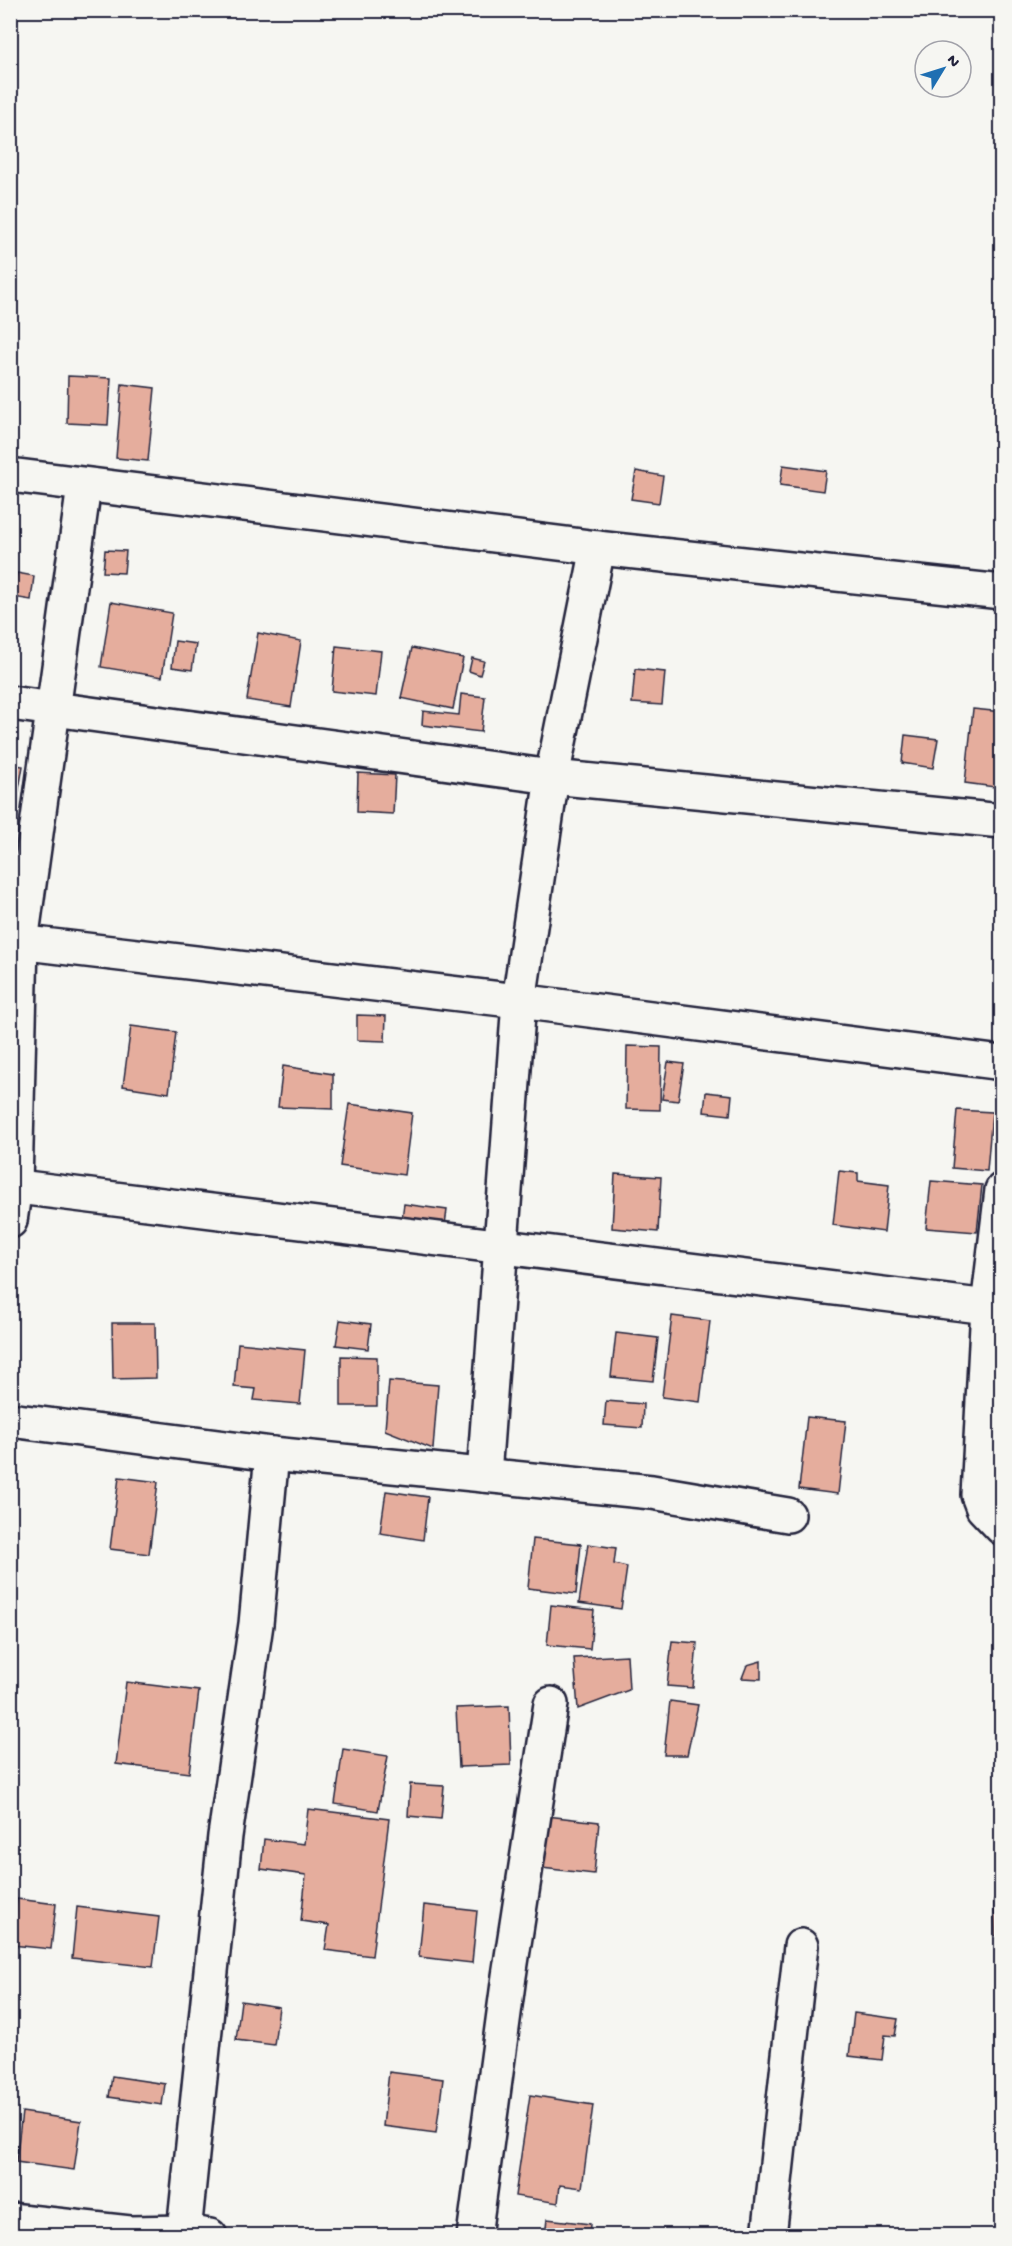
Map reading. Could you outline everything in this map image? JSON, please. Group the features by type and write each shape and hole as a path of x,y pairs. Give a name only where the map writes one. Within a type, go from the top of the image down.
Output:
{"street":[{"path":"10,475 598,548 1002,592"},
{"path":"10,1221 13,1186 16,941 55,708 84,486"},
{"path":"484,1475 519,1001 552,777 598,548"},
{"path":"10,703 552,777 1002,821"},
{"path":"16,941 519,1001 1002,1063"},
{"path":"13,1186 988,1307"},
{"path":"1002,1190 988,1307 978,1495 983,1508 1002,1528"},
{"path":"10,1420 272,1454 652,1492 788,1515"},
{"path":"10,2220 130,2234 197,2234 225,1836 256,1624 272,1454"},
{"path":"474,2235 509,1976 551,1704"},
{"path":"769,2235 801,1946"}],"building":[{"path":"68,376 111,378 108,425 67,423"},
{"path":"122,384 155,388 148,461 116,458"},
{"path":"783,465 826,471 823,491 780,485"},
{"path":"636,471 663,476 659,503 631,499"},
{"path":"105,550 126,551 124,573 103,572"},
{"path":"17,573 34,576 31,600 13,597"},
{"path":"111,602 172,613 162,677 101,667"},
{"path":"258,633 301,641 291,707 247,700"},
{"path":"175,641 196,644 192,670 172,667"},
{"path":"336,646 381,651 376,696 332,691"},
{"path":"412,648 463,658 453,709 401,698"},
{"path":"472,658 484,661 480,675 469,671"},
{"path":"635,669 665,672 662,705 632,703"},
{"path":"461,694 485,697 481,732 422,725 423,711 459,715"},
{"path":"973,709 1002,712 1002,788 965,783"},
{"path":"905,735 938,739 933,768 902,763"},
{"path":"10,764 23,766 16,806 10,806"},
{"path":"358,773 395,775 393,814 357,812"},
{"path":"357,1015 386,1016 385,1041 357,1040"},
{"path":"131,1026 176,1032 169,1093 123,1086"},
{"path":"627,1046 661,1047 660,1110 626,1109"},
{"path":"668,1062 684,1064 678,1101 662,1099"},
{"path":"283,1066 333,1074 333,1109 278,1107"},
{"path":"706,1092 732,1095 730,1115 704,1112"},
{"path":"349,1104 412,1113 404,1175 340,1166"},
{"path":"957,1110 992,1112 987,1171 952,1168"},
{"path":"839,1171 858,1173 858,1181 889,1185 884,1232 833,1225"},
{"path":"615,1174 661,1177 658,1232 612,1228"},
{"path":"931,1181 982,1185 977,1232 926,1228"},
{"path":"404,1204 447,1210 444,1232 401,1225"},
{"path":"672,1316 710,1321 700,1402 662,1397"},
{"path":"340,1320 371,1324 368,1349 336,1345"},
{"path":"112,1323 155,1323 156,1378 113,1379"},
{"path":"616,1333 658,1338 653,1381 611,1377"},
{"path":"238,1343 305,1350 300,1404 254,1400 256,1389 234,1387"},
{"path":"341,1356 377,1357 377,1406 341,1406"},
{"path":"389,1381 438,1385 433,1449 385,1430"},
{"path":"606,1401 643,1404 642,1428 604,1425"},
{"path":"807,1417 846,1421 838,1494 799,1489"},
{"path":"119,1477 158,1482 149,1554 110,1549"},
{"path":"386,1491 428,1497 423,1540 380,1533"},
{"path":"533,1539 581,1544 576,1594 528,1588"},
{"path":"588,1544 616,1548 614,1564 627,1567 621,1609 579,1603"},
{"path":"551,1605 594,1610 590,1649 547,1645"},
{"path":"672,1641 697,1643 693,1688 667,1686"},
{"path":"627,1655 629,1690 578,1709 574,1658"},
{"path":"761,1661 761,1679 742,1678 747,1665"},
{"path":"126,1682 199,1691 189,1773 116,1764"},
{"path":"670,1701 698,1705 687,1755 664,1755"},
{"path":"509,1706 511,1765 459,1767 456,1708"},
{"path":"343,1749 388,1756 378,1811 335,1804"},
{"path":"410,1784 444,1786 441,1819 408,1816"},
{"path":"308,1809 389,1819 372,1956 325,1950 329,1925 301,1921 306,1875 261,1869 264,1839 304,1844"},
{"path":"538,1815 599,1822 594,1874 533,1867"},
{"path":"17,1899 56,1904 51,1949 12,1945"},
{"path":"1002,1899 1002,1936 995,1936 994,1900"},
{"path":"424,1905 477,1911 472,1963 419,1957"},
{"path":"77,1907 159,1917 153,1967 72,1958"},
{"path":"241,2001 279,2007 274,2045 236,2040"},
{"path":"854,2013 898,2019 895,2036 885,2035 882,2060 849,2056"},
{"path":"389,2072 443,2079 436,2133 383,2126"},
{"path":"112,2076 165,2084 162,2105 109,2097"},
{"path":"530,2095 593,2105 582,2188 560,2185 558,2203 515,2196"},
{"path":"22,2112 81,2121 74,2170 16,2162"},
{"path":"547,2219 590,2224 589,2236 545,2236"}]}
